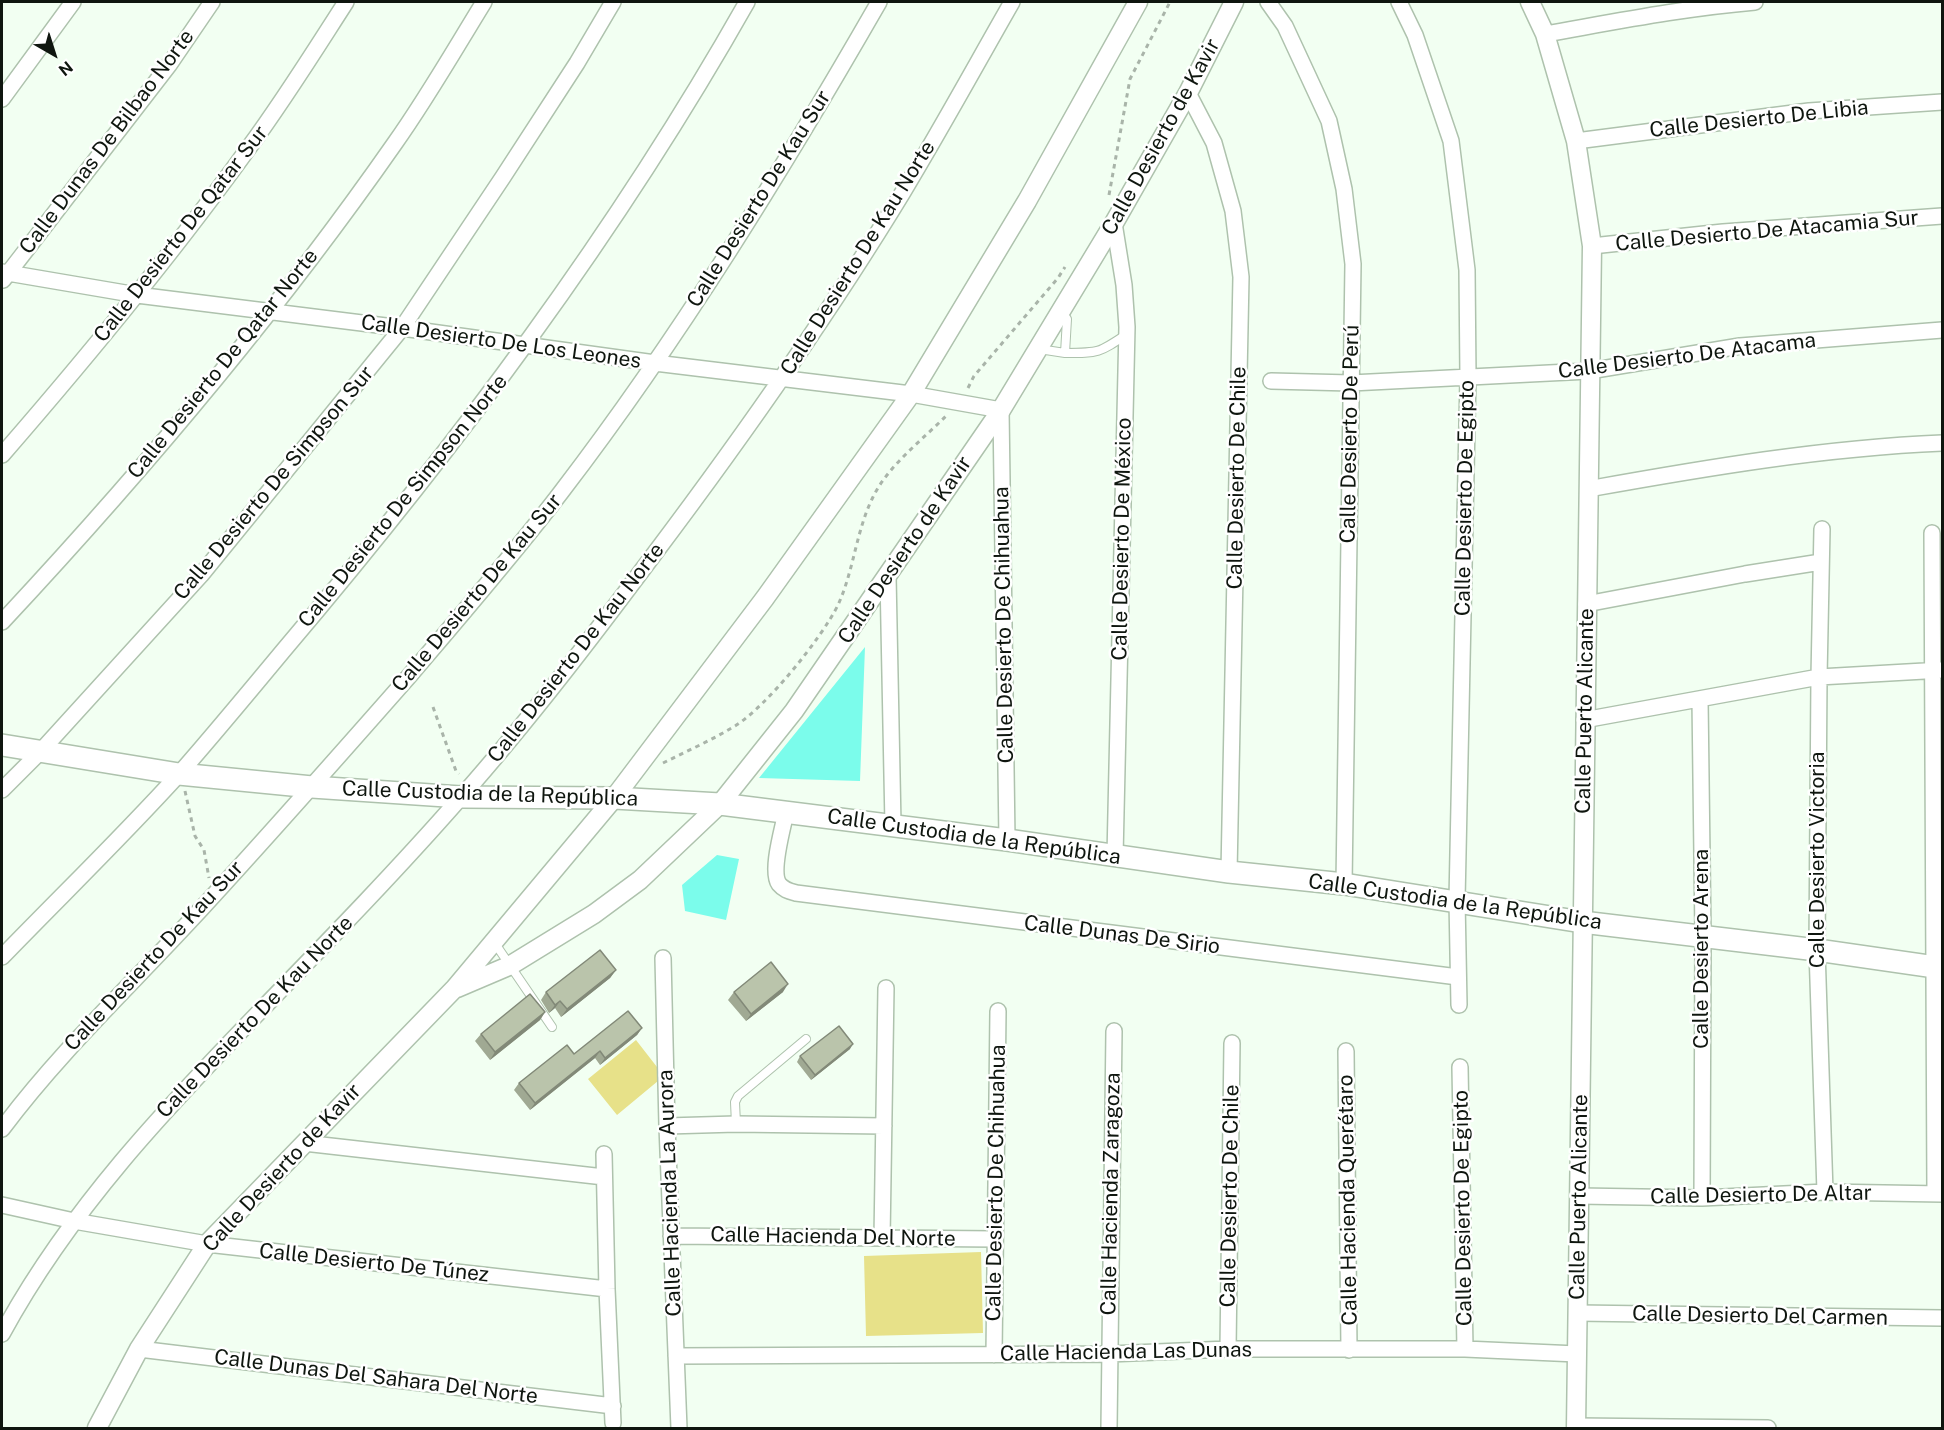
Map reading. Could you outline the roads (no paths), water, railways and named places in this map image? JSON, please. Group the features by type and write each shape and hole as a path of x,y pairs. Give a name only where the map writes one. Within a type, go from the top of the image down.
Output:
{"main road":[{"name":"Calle Custodia de la República","path":"2,745 184,774 312,787 467,790 720,804 1007,840 1229,872 1344,884 1457,900 1582,922 1938,967"}],"street":[{"path":"2,99 73,2"},
{"name":"Calle Dunas De Bilbao Norte","path":"4,276 169,65 212,2"},
{"name":"Calle Desierto De Qatar Sur","path":"2,455 137,295 251,146 346,2"},
{"name":"Calle Desierto De Qatar Norte","path":"2,622 70,548 270,313 396,142 484,2"},
{"name":"Calle Desierto De Simpson Sur","path":"2,790 40,752 201,575 402,328 577,63 613,2"},
{"name":"Calle Desierto De Simpson Norte","path":"2,957 184,774 363,557 447,450 526,346 660,146 713,62 747,2"},
{"name":"Calle Desierto De Kau Sur","path":"2,1129 79,1035 312,787 413,671 562,491 655,363 806,129 879,2"},
{"name":"Calle Desierto De Kau Norte","path":"2,1334 31,1284 74,1221 165,1110 467,790 545,697 622,597 783,378 903,192 1012,2"},
{"name":"Calle Desierto de Kavir","path":"97,1428 139,1349 207,1244 455,988 614,798 765,598 910,394 1027,201 1138,2"},
{"name":"Calle Desierto de Kavir","path":"455,988 511,965 594,914 640,880 720,804 794,711 1000,410 1114,223 1188,93 1234,2"},
{"name":"Calle Desierto De Perú","path":"1268,2 1285,26 1329,121 1344,189 1353,264 1344,884"},
{"name":"Calle Desierto De Egipto","path":"1399,2 1415,35 1451,141 1467,270 1468,377 1457,900 1459,1005"},
{"name":"Calle Puerto Alicante","path":"1530,2 1545,34 1576,141 1592,246 1576,1427"},
{"path":"1545,34 1646,16 1755,2"},
{"name":"Calle Desierto De Chile","path":"1188,93 1214,142 1233,211 1240,277 1229,872"},
{"name":"Calle Desierto De Libia","path":"1576,141 1809,111 1942,102"},
{"name":"Calle Desierto De Atacamia Sur","path":"1592,246 1723,232 1942,216"},
{"name":"Calle Desierto De México","path":"1114,223 1124,285 1127,334 1115,856"},
{"name":"Calle Desierto De Los Leones","path":"4,276 270,313 910,394 1000,410"},
{"name":"Calle Desierto De Atacama","path":"1271,381 1351,383 1589,371 1740,346 1942,330"},
{"name":"Calle Desierto De Chihuahua","path":"1000,410 1007,840"},
{"path":"1587,489 1810,453 1942,443"},
{"name":"Calle Desierto Victoria","path":"1822,529 1817,950 1825,1192"},
{"path":"1932,533 1937,558 1939,1194"},
{"path":"1586,604 1821,562"},
{"path":"888,576 893,825"},
{"path":"1584,720 1819,677 1938,670"},
{"name":"Calle Desierto Arena","path":"1700,699 1703,936 1702,1198"},
{"name":"Calle Dunas De Sirio","path":"786,812 775,872 778,883 786,891 1458,977"},
{"name":"Calle Hacienda La Aurora","path":"663,958 679,1428"},
{"path":"882,1238 886,988"},
{"name":"Calle Desierto De Chihuahua","path":"994,1354 998,1011"},
{"name":"Calle Hacienda Zaragoza","path":"1109,1428 1114,1031"},
{"name":"Calle Desierto De Chile","path":"1228,1348 1232,1042"},
{"name":"Calle Hacienda Querétaro","path":"1346,1051 1349,1350"},
{"name":"Calle Desierto De Egipto","path":"1460,1067 1465,1349"},
{"path":"667,1126 884,1125"},
{"path":"304,1143 604,1177"},
{"path":"603,1154 614,1423"},
{"name":"Calle Desierto De Altar","path":"1579,1196 1702,1198 1825,1192 1939,1194"},
{"name":"Calle Desierto De Túnez","path":"2,1204 74,1221 207,1244 607,1289"},
{"name":"Calle Hacienda Del Norte","path":"671,1236 996,1239"},
{"name":"Calle Desierto Del Carmen","path":"1577,1313 1942,1318"},
{"name":"Calle Hacienda Las Dunas","path":"676,1356 1109,1354 1228,1348 1465,1349 1576,1354"},
{"name":"Calle Dunas Del Sahara Del Norte","path":"139,1349 613,1406"},
{"path":"1576,1427 1768,1428"}],"lane":[{"path":"1061,310 1067,319 1065,353"},
{"path":"1038,348 1065,353 1095,353 1108,348 1127,334"},
{"path":"494,942 552,1027"},
{"path":"736,1124 735,1102 738,1096 806,1039"}],"water":[{"path":"865,647 860,781 759,778"},
{"path":"717,855 739,859 726,920 685,911 682,885"}]}
